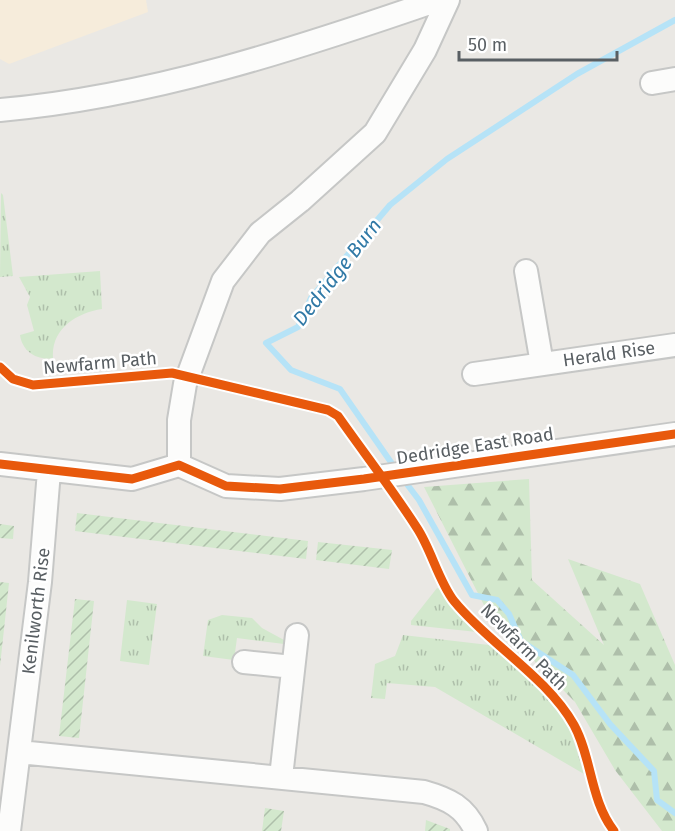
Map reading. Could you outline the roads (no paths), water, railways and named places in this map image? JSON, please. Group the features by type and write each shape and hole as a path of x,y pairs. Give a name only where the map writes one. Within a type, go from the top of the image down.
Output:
{"street":[{"path":"0,110 132,90 259,59 438,0"},
{"path":"0,464 132,478 179,465 178,420 185,384 223,281 260,233 300,201 375,133 425,50 448,0"},
{"path":"652,82 675,79"},
{"name":"Herald Rise","path":"526,272 542,364"},
{"name":"Herald Rise","path":"474,374 675,345"},
{"name":"Dedridge East Road","path":"179,465 226,486 280,489 363,480 675,434"},
{"name":"Kenilworth Rise","path":"9,831 40,582 49,471"},
{"path":"281,777 297,635"},
{"path":"244,662 293,667"},
{"path":"19,752 424,792 444,798 464,810 476,831"}],"waterway":[{"name":"Dedridge Burn","path":"395,468 340,389 291,370 266,343 298,327 311,298 390,205 447,159 577,74 675,20"},
{"name":"Dedridge Burn","path":"403,479 419,500 472,595 497,600 509,614 521,641 573,675 610,724 654,771 657,800 675,813"}]}
